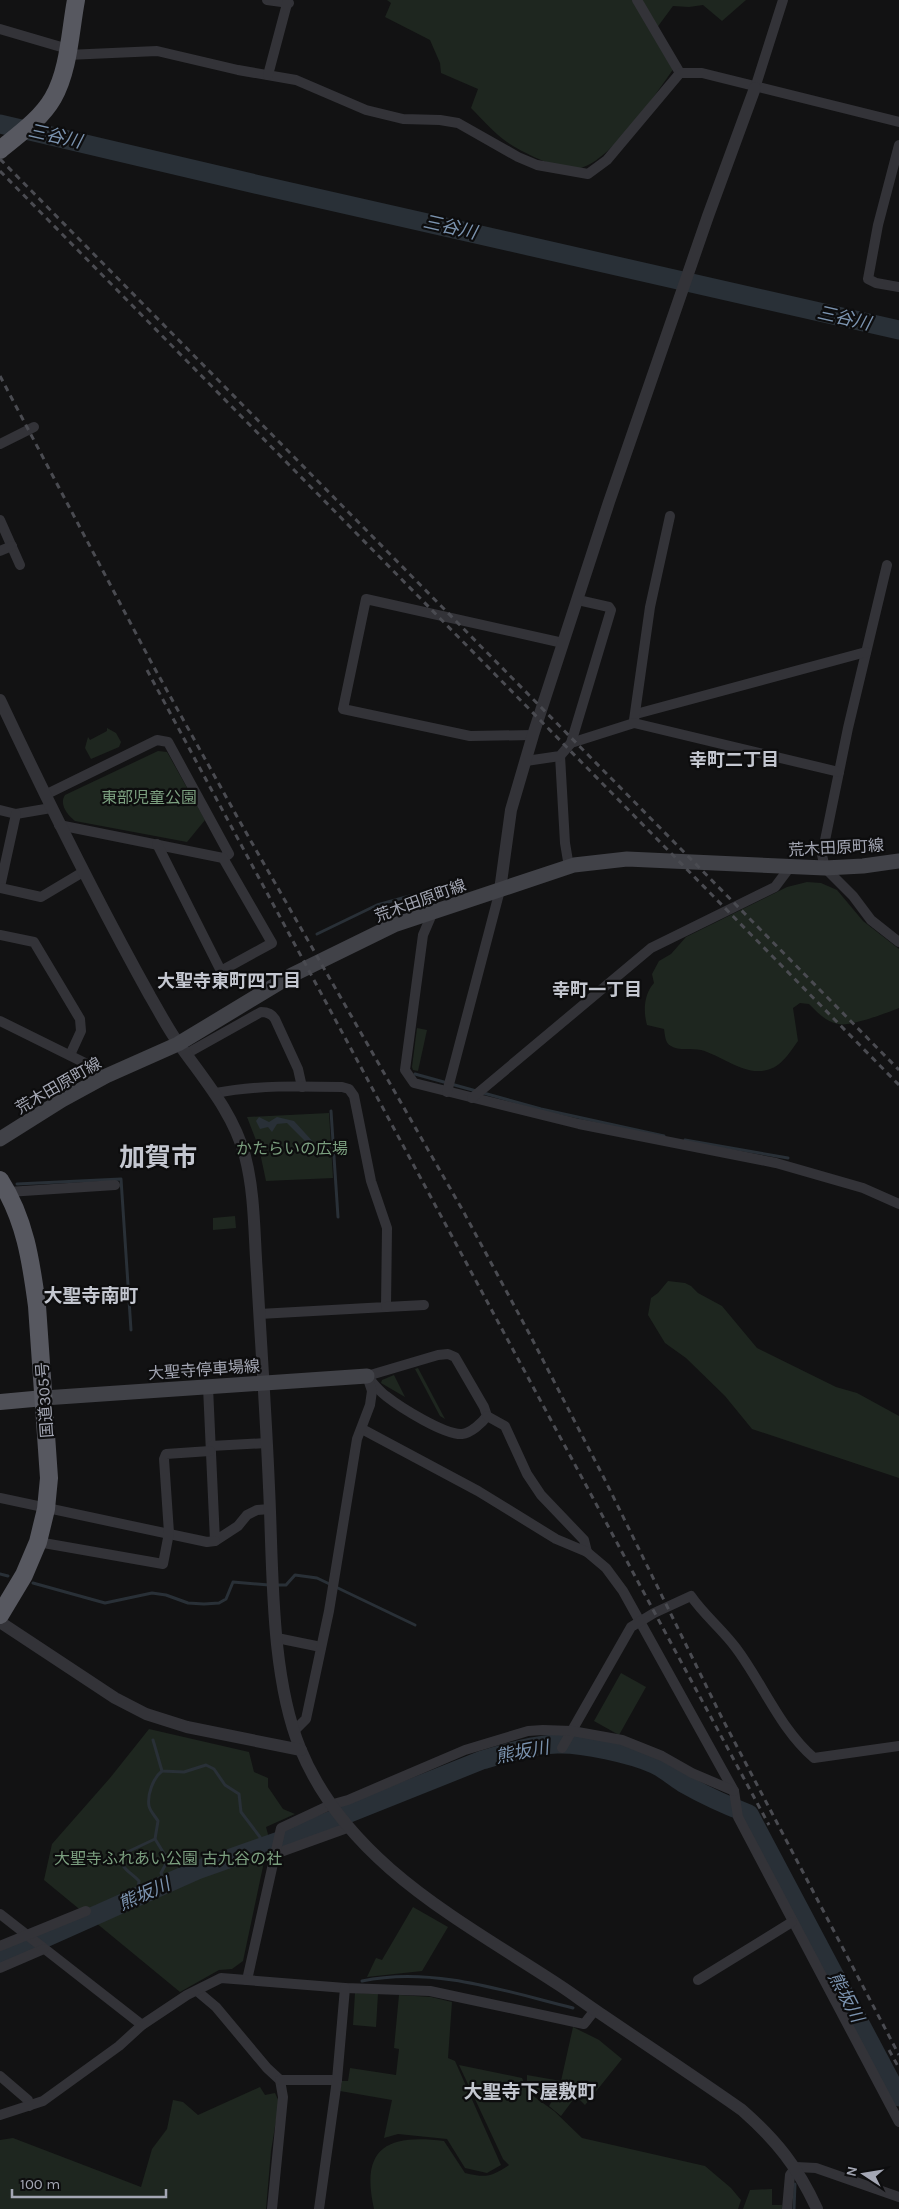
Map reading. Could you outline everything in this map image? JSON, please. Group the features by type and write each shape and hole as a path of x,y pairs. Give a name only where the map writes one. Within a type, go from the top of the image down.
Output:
{"highway":[{"path":"1,150 41,114 53,99 62,78 76,0"},
{"name":"国道305号","path":"0,1615 24,1575 38,1542 46,1509 49,1478 37,1306 26,1236 4,1186"}],"main road":[{"name":"荒木田原町線","path":"0,1139 62,1100 106,1076 182,1049 292,975 394,925 432,914 569,867 627,859 825,868 863,866 899,861"},
{"name":"大聖寺停車場線","path":"44,1398 367,1376"},
{"path":"0,1402 44,1398"}],"street":[{"path":"267,0 289,1 268,75"},
{"path":"637,0 680,73"},
{"path":"447,1092 500,890 511,810 533,735 609,502 755,88 783,0"},
{"path":"0,29 67,52 157,51 296,80 366,110 403,119 440,120 458,124 518,157 537,165 588,174 607,160 680,73"},
{"path":"680,73 702,73 755,88 899,122"},
{"path":"899,145 878,225 868,279 876,283 899,287"},
{"path":"0,444 34,427"},
{"path":"635,719 650,607 670,516"},
{"path":"0,520 20,565"},
{"path":"0,551 12,546"},
{"path":"887,565 839,772 822,855 825,868 853,896 871,920 899,942"},
{"path":"533,735 470,736 343,708 366,599 563,643"},
{"path":"569,867 565,843 560,756 570,742 611,610 609,607 578,600"},
{"path":"570,742 635,719 866,652"},
{"path":"0,700 83,872 182,1049 216,1093 231,1119 243,1150 250,1176 264,1383 277,1638 282,1681 294,1732 301,1750 330,1805 346,1826 387,1868 438,1906 563,1987 742,2110 767,2132 796,2167 817,2209"},
{"path":"635,719 839,772"},
{"path":"45,795 157,740 168,742 229,854 223,858 59,825"},
{"path":"526,761 560,756"},
{"path":"0,810 16,814 51,808"},
{"path":"16,814 0,888 41,897 83,872"},
{"path":"157,844 221,971 272,943 223,858"},
{"path":"472,1098 651,948 775,887 790,867"},
{"path":"432,914 423,935 405,1070 414,1083 579,1124 776,1163 863,1188 899,1204"},
{"path":"0,935 34,942 80,1019 81,1031 70,1055"},
{"path":"182,1049 261,1012 265,1012 272,1015 275,1019 298,1068 302,1087"},
{"path":"0,1021 70,1055 106,1076"},
{"path":"216,1093 234,1089 302,1087 342,1087 349,1089 354,1096 371,1181 387,1228 386,1307"},
{"path":"4,1186 115,1185"},
{"path":"259,1314 424,1305"},
{"path":"367,1376 438,1355 448,1354 456,1356 487,1416 505,1426 528,1474 541,1495 584,1540 588,1552"},
{"path":"367,1376 387,1397 448,1431 464,1434 483,1423 487,1416"},
{"path":"294,1732 306,1719 329,1611 348,1485 358,1439 372,1391 367,1376"},
{"path":"208,1386 215,1541"},
{"path":"362,1429 478,1491 556,1539 588,1552 606,1568 623,1591 734,1794 738,1818 899,2122"},
{"path":"38,1542 163,1564 168,1533 164,1459 166,1454 267,1444"},
{"path":"0,1498 207,1542 215,1541 238,1526 247,1515 257,1510 270,1510"},
{"path":"562,1748 631,1627 654,1612 692,1596 703,1613 721,1629 737,1649 799,1746 814,1758 899,1746"},
{"path":"0,1622 115,1698 146,1714 187,1727 301,1750"},
{"path":"277,1638 321,1647"},
{"path":"247,1980 281,1828 330,1805 348,1800 465,1750 528,1730 572,1731 622,1740 662,1756 734,1794"},
{"path":"276,1852 346,1826"},
{"path":"0,1946 86,1910"},
{"path":"0,1914 142,2025"},
{"path":"698,1980 792,1922"},
{"path":"0,1968 42,1948"},
{"path":"0,2115 43,2101 94,2062 119,2046 142,2025 187,1995 221,1978 345,1988 430,1991 584,2024 595,2010"},
{"path":"319,2209 337,2080 345,1988"},
{"path":"197,1991 216,2007 267,2068 280,2080 284,2097 272,2209"},
{"path":"0,2076 28,2100 29,2106"},
{"path":"280,2080 337,2080"},
{"path":"796,2167 816,2168 899,2197"},
{"path":"787,2209 790,2175 796,2167"}],"green space":[{"path":"387,0 746,0 722,21 703,5 689,7 673,6 653,33 674,68 645,109 619,140 606,153 593,162 574,169 554,165 532,156 497,134 471,108 478,89 441,73 440,63 430,40 385,17 391,3"},
{"path":"107,728 116,733 121,742 119,747 91,759 85,748 88,737 90,740 107,731"},
{"name":"東部児童公園","path":"158,751 167,752 205,820 187,842 75,821 69,816 63,806 65,795"},
{"path":"807,882 821,883 837,890 863,921 899,949 899,1008 868,1019 838,1024 822,1016 809,1004 800,1003 793,1008 798,1041 777,1066 758,1071 742,1068 701,1050 674,1048 666,1041 664,1029 647,1025 645,1003 648,992 654,983 652,974 659,961 671,954 686,937 787,887"},
{"path":"417,1028 427,1030 418,1071 413,1070 412,1067"},
{"name":"かたらいの広場","path":"329,1113 333,1178 266,1181 259,1148 247,1117"},
{"path":"235,1216 236,1228 213,1230 213,1218"},
{"path":"668,1281 685,1283 698,1293 722,1306 757,1348 836,1387 857,1393 899,1416 899,1478 752,1429 725,1396 686,1358 665,1343 648,1315 651,1298"},
{"path":"418,1368 445,1419 440,1416 415,1369"},
{"path":"394,1375 405,1397 381,1383 382,1380"},
{"path":"621,1673 646,1687 619,1735 594,1721"},
{"name":"大聖寺ふれあい公園 古九谷の社","path":"149,1729 249,1752 254,1772 268,1778 268,1787 283,1809 295,1814 266,1827 269,1838 243,1961 232,1969 219,1970 180,1992 44,1880 52,1844 110,1778"},
{"path":"413,1907 448,1927 422,1971 367,1977 376,1958 382,1960"},
{"path":"355,1993 378,1994 376,2027 353,2025"},
{"path":"399,1995 431,1997 452,2002 448,2058 455,2061 501,2165 487,2173 465,2168 447,2139 398,2134 384,2138 392,2100 340,2091 342,2081 348,2081 350,2068 396,2075 399,2049 394,2048"},
{"path":"573,2027 599,2040 622,2059 585,2105 576,2096 561,2116 549,2106 554,2098 531,2092 527,2085 527,2075 561,2081"},
{"path":"459,2065 522,2078 529,2093 554,2111 582,2138 705,2166 731,2188 741,2200 738,2209 374,2209 371,2171 375,2158 383,2149 394,2143 424,2139 444,2141 465,2173 472,2175 488,2175 509,2165 503,2159"},
{"path":"260,2087 265,2095 275,2093 279,2102 271,2151 266,2209 0,2209 0,2140 13,2138 141,2187 152,2149 167,2129 173,2100 183,2102 198,2115"},
{"path":"772,2189 772,2205 782,2205 782,2209 743,2209 750,2190"}],"shaded area":[{"path":"259,1117 269,1122 277,1117 294,1121 315,1144 315,1147 310,1146 287,1123 277,1124 272,1132 268,1127 260,1129 256,1121"}],"waterway":[{"name":"三谷川","path":"0,124 899,330"},
{"path":"317,934 377,905 417,894"},
{"path":"415,1074 541,1109 664,1136"},
{"path":"331,1111 338,1217"},
{"path":"685,1140 788,1158"},
{"path":"17,1184 121,1179 131,1330"},
{"path":"0,1574 8,1576"},
{"path":"275,1585 286,1585 295,1575 317,1578 415,1625"},
{"path":"33,1583 105,1603 152,1593 166,1595 188,1603 204,1604 219,1603 226,1599 233,1582 269,1585"},
{"path":"153,1740 162,1771 184,1772 206,1765 214,1769 225,1785 239,1794 241,1812 266,1845"},
{"name":"熊坂川","path":"0,1958 197,1870 282,1840 482,1760 538,1746 567,1744 593,1747 654,1764 699,1792 749,1814 899,2097"},
{"path":"137,1896 139,1881 123,1866 122,1859 123,1854 155,1839 158,1821 151,1812 149,1797 153,1782 162,1771"},
{"path":"155,1839 168,1860 181,1863 191,1873"},
{"path":"166,1883 161,1873 168,1860"},
{"path":"362,1981 388,1977 442,1978 495,1988 573,2008"},
{"path":"794,2209 795,2184"}],"railway":[{"path":"0,159 899,1070"},
{"path":"0,171 899,1085"},
{"path":"0,376 150,660 244,829 462,1209 530,1335 604,1478 722,1718 899,2055"},
{"path":"147,670 769,1825"},
{"path":"889,2050 899,2068"}],"district":[{"name":"幸町二丁目","path":"734,760"},
{"name":"大聖寺東町四丁目","path":"229,981"},
{"name":"幸町一丁目","path":"597,990"},
{"name":"加賀市","path":"158,1157"},
{"name":"大聖寺南町","path":"91,1295"},
{"name":"大聖寺下屋敷町","path":"530,2091"}]}
